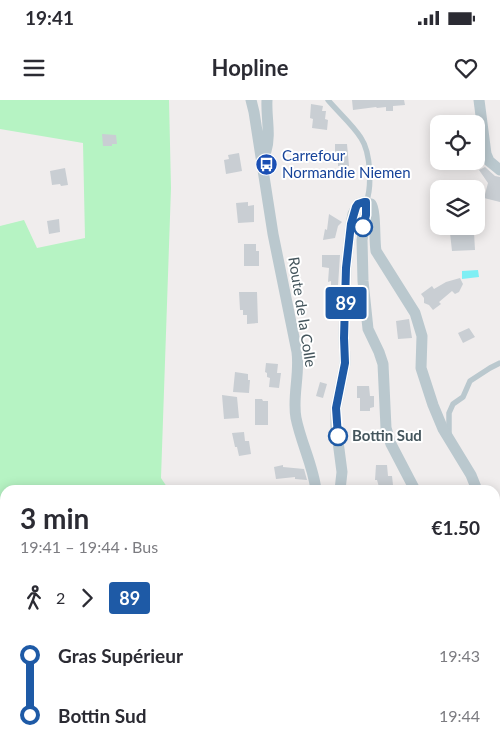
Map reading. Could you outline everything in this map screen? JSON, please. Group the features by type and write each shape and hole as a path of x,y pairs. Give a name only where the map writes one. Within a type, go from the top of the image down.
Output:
{"street":[{"name":"Route de la Colle","path":"251,100 273,234 299,366 295,402 296,417 316,485"},
{"path":"261,153 266,151 269,143 266,115 267,100"},
{"path":"479,100 486,154 489,161 500,170"},
{"path":"341,485 342,472 336,426 336,408 345,363 346,268 353,214 358,204 364,202 371,204 373,207 376,251 417,319 422,336 421,368 433,405 475,485"},
{"path":"366,202 362,240 363,281 368,329 380,352 383,364 386,428 391,444 412,485"}],"lane":[{"path":"328,100 363,141 370,174 370,192 366,202"},
{"path":"451,442 448,426 451,407 463,397 470,381 500,363"}],"green space":[{"path":"0,100 169,100 171,188 161,478 166,485 0,485 0,226 24,220 37,248 85,238 83,143 0,129"}],"water":[{"path":"478,270 479,277 462,279 462,271"}],"building":[{"path":"352,100 404,100 405,105 393,106 393,111 386,111 386,107 353,110"},
{"path":"311,104 323,106 322,111 326,111 325,119 328,120 327,130 312,128 313,119 310,118"},
{"path":"102,134 116,135 117,144 103,146"},
{"path":"335,144 347,144 349,166 338,166 338,161 335,161"},
{"path":"239,153 242,171 226,174 224,160 229,159 228,155"},
{"path":"485,167 495,176 500,177 500,202 485,198 488,183 479,170 485,170"},
{"path":"65,168 68,185 52,185 50,171"},
{"path":"248,202 248,206 254,205 254,222 238,223 236,203"},
{"path":"329,214 342,222 338,226 335,238 323,240 325,229 327,230"},
{"path":"59,219 60,232 49,234 47,221"},
{"path":"450,235 474,235 475,250 452,251"},
{"path":"244,244 256,244 256,251 259,251 259,266 244,266"},
{"path":"322,255 340,255 338,286 331,286 331,281 328,282 329,268 322,267"},
{"path":"460,278 463,284 459,292 455,294 452,291 433,310 424,303 424,298 421,294 432,286 434,289 446,282"},
{"path":"239,292 257,292 258,323 247,324 247,315 243,315 243,310 240,310"},
{"path":"409,319 412,338 398,339 396,321"},
{"path":"469,328 475,337 463,343 458,333"},
{"path":"266,363 278,364 277,373 281,373 279,388 269,387 270,378 267,377 265,372"},
{"path":"235,372 248,374 248,380 250,380 249,393 233,392"},
{"path":"320,382 327,384 323,398 316,396"},
{"path":"357,386 369,386 370,396 374,396 374,407 370,408 370,411 360,411 360,398 357,398"},
{"path":"222,395 237,397 239,418 224,419"},
{"path":"255,399 268,401 268,425 255,425"},
{"path":"244,432 245,441 249,441 251,454 239,456 232,433"},
{"path":"283,465 283,467 304,469 307,480 295,479 295,477 276,479 274,467"},
{"path":"376,465 387,465 388,476 392,476 393,485 378,485 377,480 375,480"}],"bus line":[{"name":"89","path":"338,436 336,408 345,363 346,268 351,224 358,204 366,202 367,207 363,227"}],"place":[{"name":"Carrefour Normandie Niemen","path":"266,165"},
{"name":"Bottin Sud","path":"338,436"}]}
